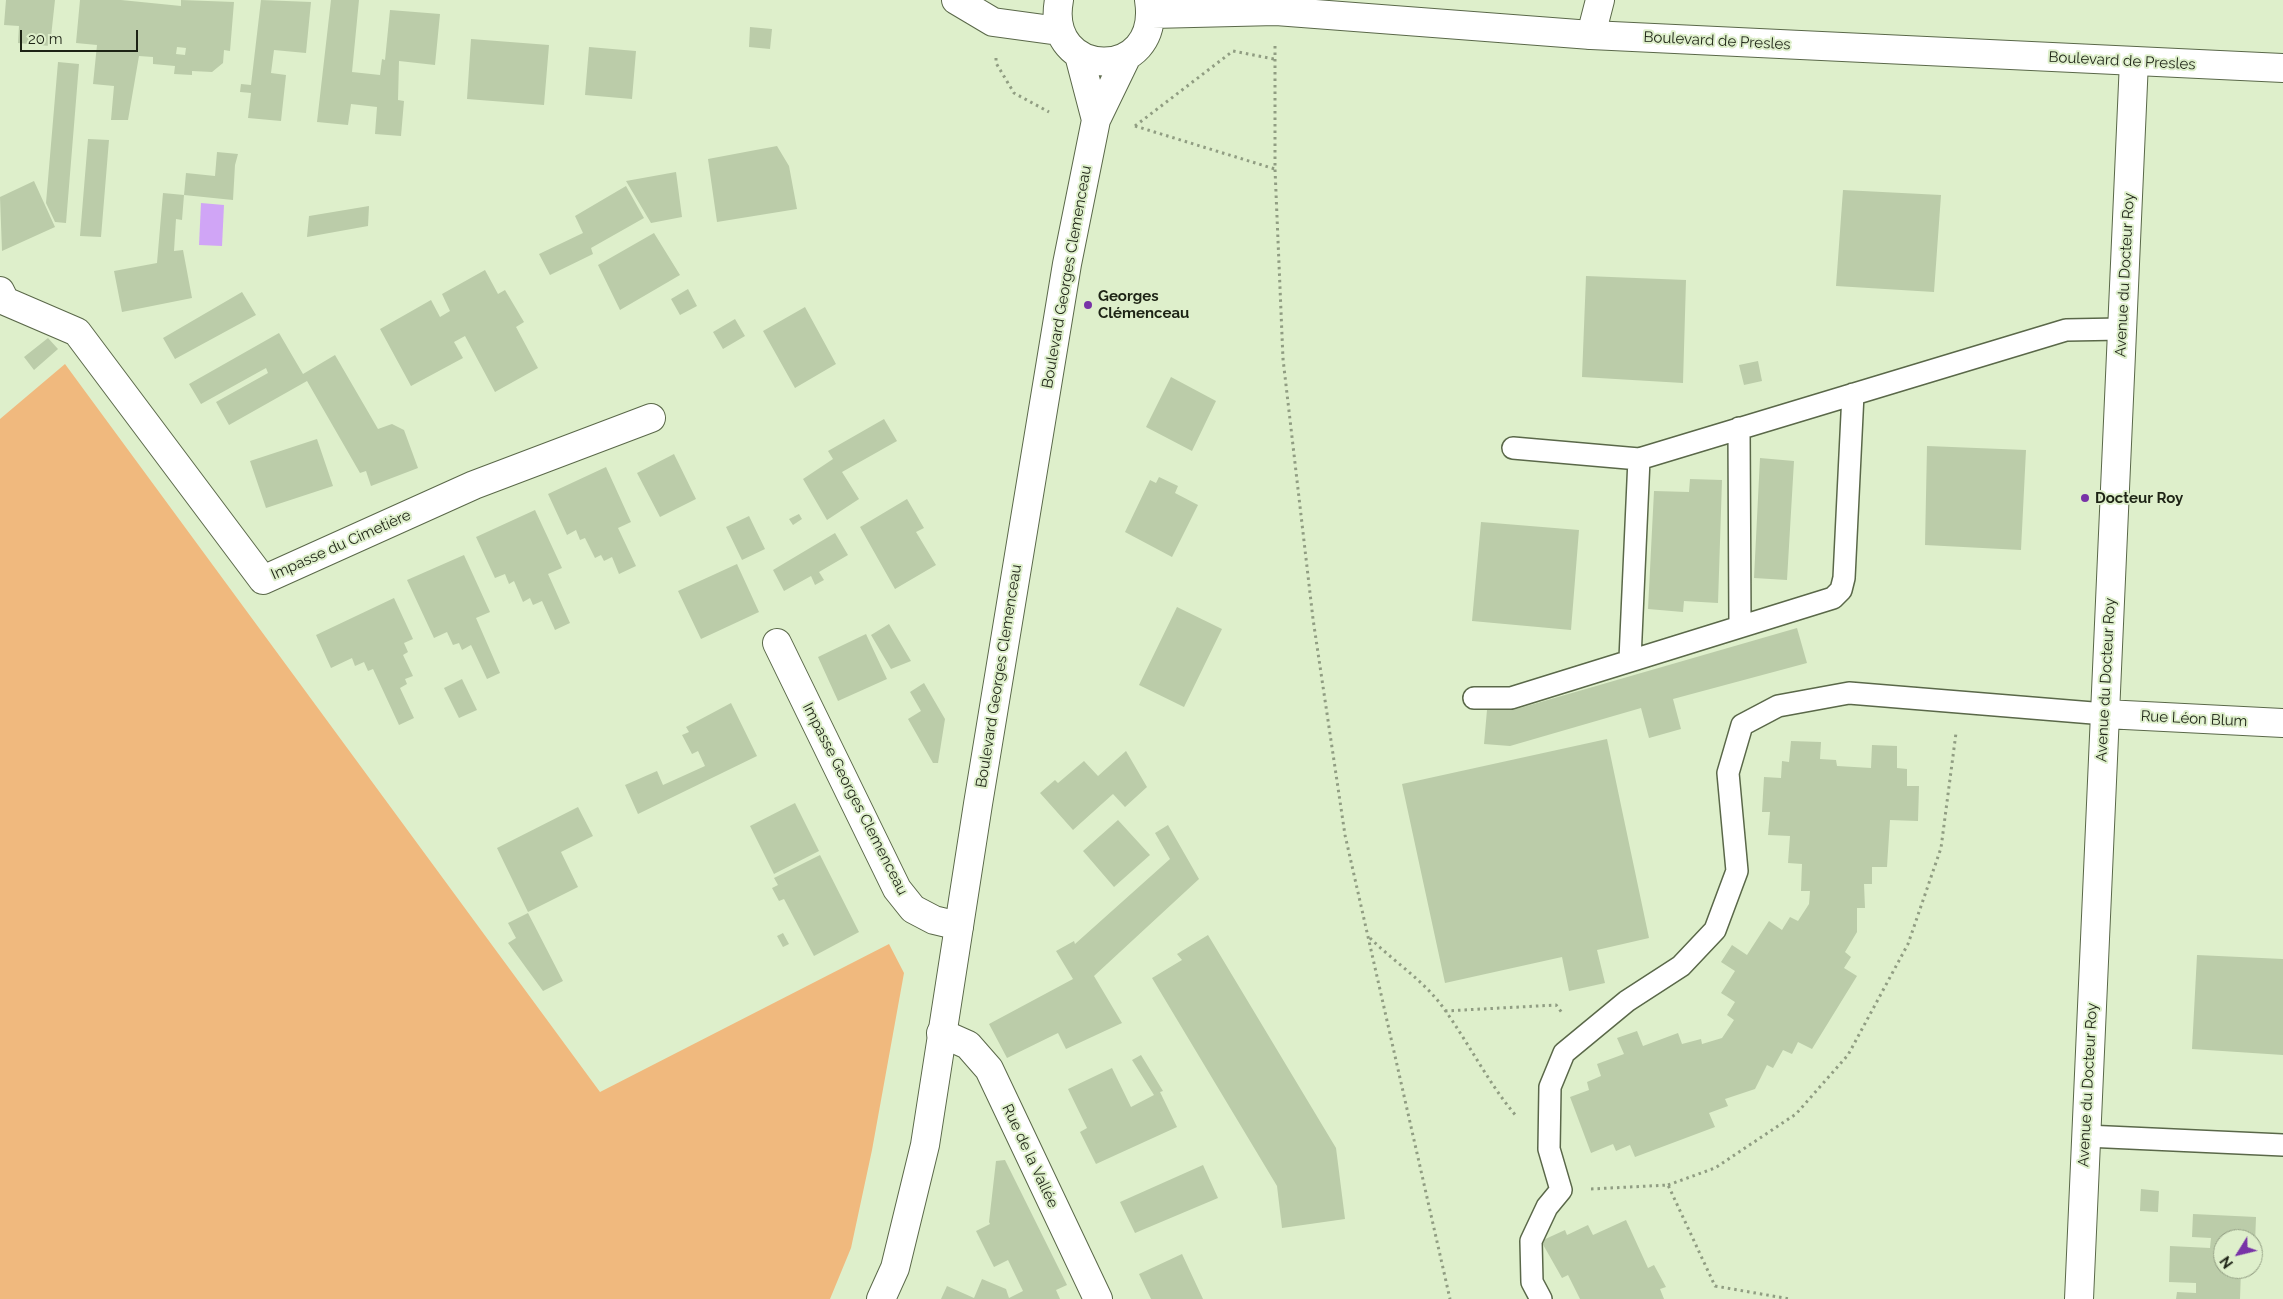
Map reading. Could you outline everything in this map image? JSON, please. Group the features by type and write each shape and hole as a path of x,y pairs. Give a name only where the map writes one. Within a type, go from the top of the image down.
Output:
{"street":[{"path":"956,0 993,22 1059,30"},
{"path":"1059,0 1056,15 1059,30 1070,48 1090,60 1103,62 1115,61 1137,49 1145,39 1150,27 1150,7"},
{"path":"1591,35 1600,0"},
{"name":"Boulevard de Presles","path":"1150,7 1276,11 1591,35 2283,68"},
{"path":"1079,54 1096,120"},
{"name":"Boulevard Georges Clemenceau","path":"881,1299 895,1268 925,1145 941,1033 1067,264 1096,120 1127,56"},
{"name":"Avenue du Docteur Roy","path":"2079,1299 2134,61"},
{"name":"Impasse du Cimetière","path":"0,291 5,301 77,332 263,580 474,486 651,418"},
{"name":"Impasse Georges Clemenceau","path":"777,643 897,889 913,908 934,920 959,926"},
{"name":"Rue Léon Blum","path":"2105,714 2283,723"},
{"name":"Rue de la Vallée","path":"941,1033 968,1045 989,1069 1098,1299"}],"lane":[{"path":"1513,448 1639,459 2066,330 2122,329"},
{"path":"1474,698 1511,698 1630,659 1833,598 1841,590 1844,578 1853,394"},
{"path":"1739,428 1740,626"},
{"path":"1630,659 1639,459"},
{"path":"1541,1299 1532,1282 1531,1241 1547,1206 1561,1190 1549,1148 1550,1087 1564,1053 1627,1002 1682,966 1715,930 1737,871 1728,773 1742,725 1778,706 1849,693 2105,714"},
{"path":"2086,1136 2283,1145"}],"path":[{"path":"1276,11 1274,59 1275,169 1283,359 1314,619 1345,835 1450,1299"},
{"path":"1274,59 1233,51 1135,126 1275,169"},
{"path":"996,54 996,63 1014,93 1049,112"},
{"path":"1561,1190 1668,1185 1715,1168 1796,1114 1848,1055 1908,944 1941,848 1960,702"},
{"path":"1368,936 1411,975 1445,1011 1497,1093 1521,1122 1549,1141"},
{"path":"1445,1011 1556,1005 1581,1040"},
{"path":"1668,1185 1715,1286 1790,1299"}],"shaded area":[{"path":"201,203 224,205 222,246 199,245"},
{"path":"65,364 600,1092 889,944 904,973 872,1150 851,1248 830,1299 0,1299 0,419"}],"building":[{"path":"6,0 55,0 50,46 18,43 19,26 4,25"},
{"path":"80,0 121,0 181,6 181,0 234,2 230,51 224,50 223,63 212,72 192,71 192,75 174,74 175,66 153,64 153,57 139,56 128,120 111,120 114,86 93,84 97,45 76,43","holes":["177,47 186,48 185,55 176,54"]},
{"path":"261,0 311,2 306,53 274,50 271,73 286,75 281,121 248,118 251,93 240,92 241,84 251,85"},
{"path":"331,0 359,0 352,72 380,75 382,59 385,60 390,10 440,14 435,65 399,61 398,100 404,101 401,136 375,134 377,107 351,104 348,125 317,122"},
{"path":"750,27 772,29 770,49 749,47"},
{"path":"471,39 549,45 544,105 467,99"},
{"path":"589,47 636,51 632,99 585,95"},
{"path":"58,62 79,64 66,223 55,222 46,203"},
{"path":"88,139 109,140 101,237 80,236"},
{"path":"777,146 789,166 797,209 717,222 708,159"},
{"path":"217,152 238,154 235,165 233,200 184,195 186,173 215,176"},
{"path":"676,172 682,217 651,223 626,181"},
{"path":"34,181 55,227 2,251 0,197"},
{"path":"626,186 644,218 591,248 593,254 550,275 539,254 583,233 575,216"},
{"path":"1843,190 1941,195 1934,292 1836,286"},
{"path":"163,193 184,195 182,220 176,219 174,251 183,250 192,298 122,312 114,271 157,263"},
{"path":"369,206 368,226 307,237 309,216"},
{"path":"654,233 680,275 620,310 598,265"},
{"path":"485,270 498,294 505,290 524,322 516,327 538,368 495,392 465,336 454,342 463,358 411,386 380,329 431,300 440,317 450,311 442,294"},
{"path":"1586,276 1686,280 1683,383 1582,377"},
{"path":"688,289 697,306 680,315 671,299"},
{"path":"242,292 256,315 175,359 163,338"},
{"path":"805,307 836,364 795,388 763,331"},
{"path":"735,319 745,336 723,349 713,332"},
{"path":"279,333 303,374 335,355 378,429 392,424 404,430 418,468 371,486 366,471 360,473 307,381 229,425 216,402 268,373 266,368 201,404 189,384"},
{"path":"48,338 58,349 34,370 24,357"},
{"path":"1758,361 1762,381 1744,385 1739,365"},
{"path":"1171,377 1216,401 1192,451 1146,427"},
{"path":"884,419 897,441 842,472 859,499 827,520 803,479 833,459 828,451"},
{"path":"317,439 333,486 266,508 250,461"},
{"path":"1927,446 2026,450 2021,550 1925,545"},
{"path":"674,454 696,499 660,517 637,473"},
{"path":"1760,458 1794,461 1787,580 1754,578"},
{"path":"606,467 631,522 618,528 636,566 619,574 612,557 604,561 601,555 595,558 585,538 580,540 576,530 567,535 548,494"},
{"path":"1159,477 1178,486 1175,493 1198,505 1172,557 1125,532 1150,480 1156,483"},
{"path":"1690,479 1722,480 1718,603 1684,601 1683,612 1648,609 1654,491 1689,492"},
{"path":"907,499 924,528 916,532 936,565 895,589 860,527"},
{"path":"535,510 562,568 548,574 570,623 555,630 542,601 533,605 530,598 523,602 514,581 509,584 505,574 495,578 476,537"},
{"path":"799,514 802,519 793,525 789,519"},
{"path":"749,516 765,549 742,560 726,527"},
{"path":"1481,522 1579,530 1571,630 1472,621"},
{"path":"835,533 848,555 819,572 824,580 815,585 811,576 784,591 773,570"},
{"path":"464,555 490,612 476,618 500,673 487,679 471,645 462,650 459,643 453,645 447,632 434,638 407,580"},
{"path":"737,564 759,612 701,639 678,591"},
{"path":"394,598 413,639 404,643 408,652 403,655 413,676 405,679 407,684 400,688 414,718 399,725 373,669 368,671 364,662 355,666 352,658 331,668 316,635"},
{"path":"1177,607 1222,629 1184,707 1139,685"},
{"path":"889,624 911,661 891,669 871,635"},
{"path":"1797,628 1807,663 1673,699 1681,729 1649,738 1641,708 1510,746 1484,744 1487,710 1513,710"},
{"path":"866,634 887,679 838,701 818,657"},
{"path":"462,679 477,710 459,718 444,688"},
{"path":"924,683 945,719 938,763 933,763 908,719 921,711 910,692"},
{"path":"731,703 757,756 638,814 625,785 657,771 663,785 705,766 698,751 692,754 682,735 689,732 686,727"},
{"path":"1607,739 1649,938 1597,950 1605,983 1569,991 1562,957 1445,983 1402,784"},
{"path":"1791,741 1821,742 1820,759 1836,760 1837,766 1871,768 1872,745 1897,746 1897,768 1907,769 1907,786 1919,786 1918,821 1890,820 1887,867 1872,867 1872,884 1864,884 1865,908 1857,908 1857,932 1845,952 1851,957 1844,968 1857,976 1812,1049 1798,1042 1792,1054 1783,1050 1773,1068 1767,1065 1755,1089 1725,1099 1728,1106 1709,1113 1715,1127 1635,1157 1630,1145 1616,1151 1613,1144 1591,1153 1570,1097 1589,1090 1587,1082 1601,1076 1597,1064 1624,1054 1617,1038 1637,1031 1643,1046 1678,1033 1682,1044 1701,1039 1702,1044 1722,1038 1734,1020 1727,1015 1735,1002 1721,993 1735,971 1721,962 1732,945 1747,955 1769,921 1782,930 1790,917 1798,921 1809,904 1810,891 1801,891 1802,864 1788,863 1790,836 1768,835 1770,812 1762,812 1764,777 1781,778 1782,761 1789,762"},
{"path":"1126,751 1147,787 1125,807 1113,794 1073,830 1040,793 1055,780 1058,783 1084,761 1098,776"},
{"path":"795,803 819,851 774,874 750,826"},
{"path":"578,807 593,836 561,852 578,887 528,912 497,848"},
{"path":"1118,820 1150,855 1114,887 1083,851"},
{"path":"1168,825 1199,879 1094,976 1122,1023 1066,1049 1058,1033 1007,1058 989,1024 1073,979 1056,951 1074,941 1075,944 1170,859 1155,833"},
{"path":"820,855 859,932 814,956 784,899 779,901 772,888 778,885 774,878"},
{"path":"528,913 563,981 543,991 508,943 516,938 508,923"},
{"path":"783,933 789,944 783,947 777,936"},
{"path":"1208,935 1336,1148 1345,1219 1282,1228 1277,1186 1152,978 1182,960 1177,954"},
{"path":"2197,955 2283,959 2283,1055 2192,1049"},
{"path":"1141,1055 1163,1091 1160,1092 1177,1127 1096,1164 1080,1132 1087,1128 1068,1089 1112,1068 1131,1107 1154,1095 1132,1060"},
{"path":"1005,1160 1067,1285 1056,1290 1060,1299 941,1299 947,1286 974,1298 982,1279 1006,1289 1009,1298 1023,1291 1008,1260 994,1267 976,1231 990,1224 996,1161"},
{"path":"1203,1165 1218,1198 1135,1233 1120,1202"},
{"path":"2141,1189 2159,1191 2158,1212 2140,1211"},
{"path":"2193,1214 2256,1217 2256,1229 2213,1229 2213,1279 2241,1279 2240,1299 2176,1299 2177,1292 2196,1293 2196,1283 2169,1282 2170,1246 2210,1248 2211,1238 2192,1237"},
{"path":"1626,1220 1648,1268 1654,1265 1666,1287 1660,1289 1664,1299 1580,1299 1568,1275 1562,1278 1541,1241 1565,1230 1567,1235 1588,1225 1593,1235"},
{"path":"1182,1254 1203,1299 1151,1299 1139,1274"}],"place":[{"name":"Georges Clémenceau","path":"1088,305"},
{"name":"Docteur Roy","path":"2085,498"}]}
